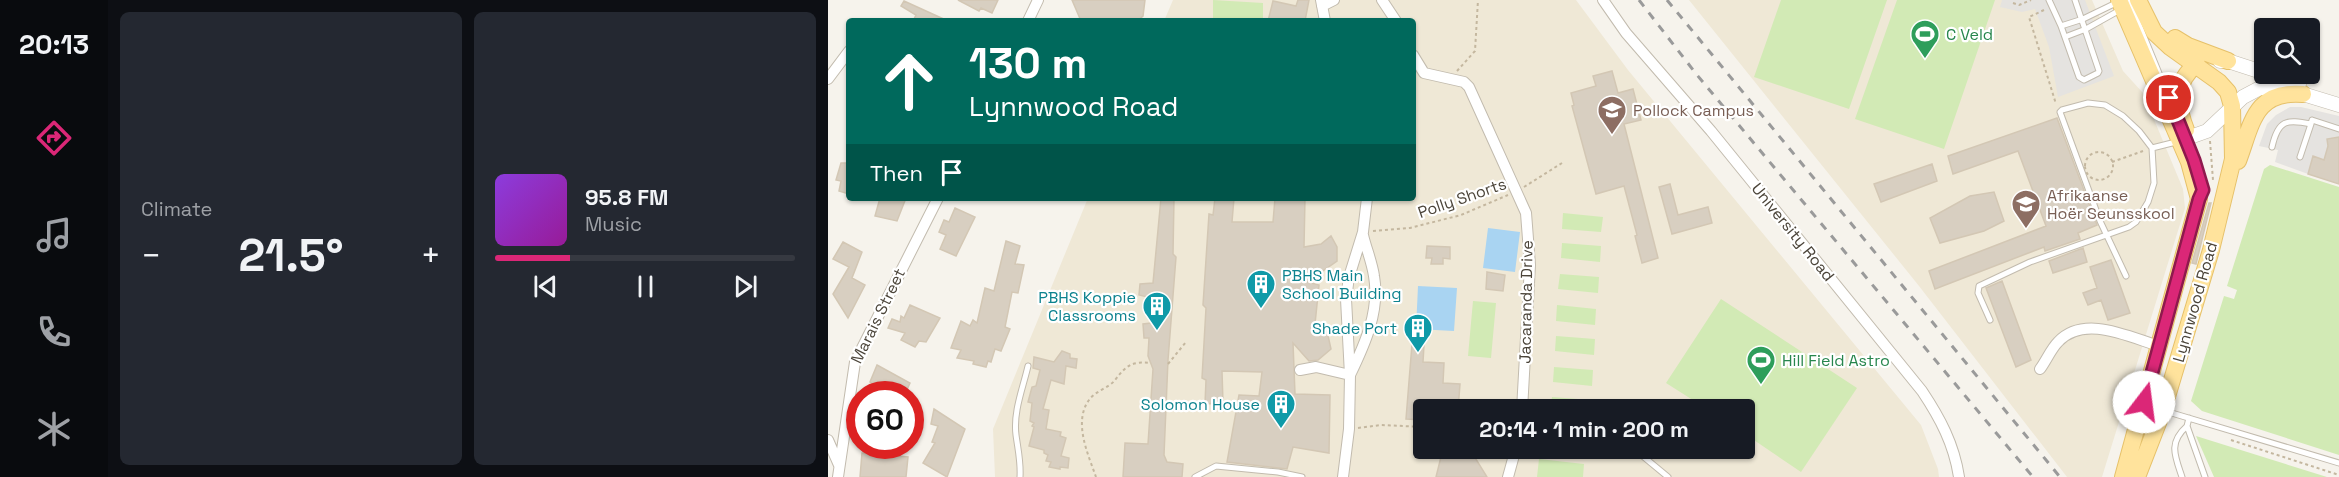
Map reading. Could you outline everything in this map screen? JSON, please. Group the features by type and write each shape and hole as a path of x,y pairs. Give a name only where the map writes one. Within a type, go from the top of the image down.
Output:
{"main road":[{"path":"2132,7 2188,46 2228,61"},
{"path":"2132,7 2169,46 2223,87 2228,93 2231,107"},
{"path":"2132,7 2185,139"},
{"path":"2195,66 2182,85 2178,103 2195,180 2208,194 2260,106 2275,96 2287,92 2303,94"},
{"name":"Lynnwood Road","path":"2123,477 2159,346 2208,194 2233,159 2231,107"},
{"name":"Lynnwood Road","path":"2137,477 2163,410 2208,194"}],"street":[{"path":"1029,18 1038,0"},
{"path":"1324,18 1321,3 1334,0"},
{"path":"1382,0 1394,18"},
{"name":"University Road","path":"1603,0 1626,33 1712,131 1922,391 1942,422 1954,453 1959,477"},
{"path":"828,79 846,55"},
{"name":"Jacaranda Drive","path":"1416,60 1424,73 1464,82 1469,87 1526,213 1530,266 1523,399"},
{"path":"2195,66 2228,61 2254,69"},
{"path":"2299,84 2339,97"},
{"path":"2185,139 2206,131 2231,107 2250,92 2260,88 2283,88 2339,105"},
{"name":"Marais Street","path":"838,477 855,362 936,201"},
{"path":"1343,477 1349,429 1350,375 1346,299 1349,277 1363,232 1367,201"},
{"path":"1350,375 1372,324 1375,307 1375,278 1363,232"},
{"path":"2040,369 2057,342 2069,333 2087,328 2099,328 2159,346"},
{"path":"1300,370 1316,367 1350,375"},
{"path":"828,440 840,465"},
{"path":"1509,477 1513,459"}],"lane":[{"path":"2049,0 2079,77 2084,80 2098,74 2099,67 2075,0"},
{"path":"2061,26 2132,7"},
{"path":"2065,38 2132,7"},
{"path":"1990,320 1978,293 1979,286 2030,262 2106,233 2129,227 2142,213 2152,192 2154,183 2152,148 2133,125 2105,105 2088,103 2062,110 2060,112 2100,221 2106,233 2126,276"},
{"path":"2272,147 2277,131 2284,122 2292,120 2311,124"},
{"path":"2300,158 2312,120 2339,129"},
{"path":"2152,148 2185,139"},
{"path":"1020,477 1022,461 1016,434 1017,410 1028,366"},
{"path":"2163,410 2339,463"},
{"path":"2189,418 2187,426 2205,477"},
{"path":"2182,477 2173,449 2178,433 2187,426"},
{"path":"1646,459 1668,477"},
{"path":"1195,477 1215,466 1278,472 1302,477"}],"path":[{"path":"1448,78 1475,51 1478,0"},
{"path":"2013,3 2019,5 2031,0"},
{"path":"2052,7 2029,17 2047,80 2060,112"},
{"path":"2208,194 2210,138"},
{"path":"2112,162 2152,148"},
{"path":"2097,152 2106,154 2112,162 2112,170 2103,179 2095,179 2086,170 2089,157 2097,152"},
{"name":"Polly Shorts","path":"1363,232 1410,228 1461,214 1517,192 1562,163"},
{"path":"1168,364 1186,342"},
{"path":"1096,477 1083,436 1082,416 1089,399 1114,381 1122,369 1139,361 1150,363"},
{"path":"1349,429 1381,425 1413,426"},
{"path":"2222,437 2339,475"}],"shaded area":[{"path":"1173,0 1576,0 1628,70 1921,425 1939,477 995,477 993,429 1087,201 1416,201 1416,18 1165,18"},
{"name":"Afrikaanse Hoër Seunsskool","path":"1689,0 2092,0 2123,71 2143,93 2183,189 2185,208 2102,477 2067,477 1919,286"},
{"path":"2002,0 2085,0 2114,76 2058,97 2049,47 2035,9 2022,12 2000,7"},
{"path":"2290,107 2301,107 2339,116 2339,137 2327,139 2329,150 2324,160 2313,156 2308,174 2275,162 2278,150 2259,146 2267,124 2276,115"}],"green space":[{"path":"1213,0 1263,3 1263,18 1213,18"},
{"path":"1781,0 1887,0 1849,109 1754,77"},
{"name":"C Veld","path":"1897,0 1995,0 1944,149 1855,119"},
{"path":"2270,165 2339,187 2339,455 2202,411 2191,401 2224,296 2234,299 2237,290 2227,286 2264,169"},
{"path":"1563,213 1603,217 1601,232 1562,229"},
{"path":"1562,243 1601,246 1600,262 1561,258"},
{"path":"1560,274 1599,277 1598,293 1558,289"},
{"name":"Hill Field Astro","path":"1721,299 1857,388 1801,472 1755,441 1755,399 1691,399 1666,383"},
{"path":"1473,301 1496,303 1491,358 1468,356"},
{"path":"1557,305 1596,309 1595,325 1556,321"},
{"path":"1556,336 1595,339 1594,355 1555,351"},
{"path":"1554,367 1593,370 1592,386 1553,382"},
{"path":"1552,397 1578,399 1552,399"},
{"path":"2196,436 2327,477 2214,477"},
{"path":"1539,459 1584,464 1583,477 1537,477"}],"water":[{"path":"1488,228 1520,232 1515,272 1483,268"},
{"path":"1418,286 1457,288 1454,331 1416,329"}],"building":[{"path":"958,0 998,0 992,13 981,8 979,11"},
{"path":"1072,0 1145,0 1143,16 1141,18 1080,18"},
{"path":"1298,0 1309,0 1306,18 1269,18 1273,1 1296,6"},
{"path":"904,1 941,18 914,18 916,15 901,6"},
{"path":"1612,71 1618,93 1633,89 1641,120 1624,124 1658,258 1642,263 1624,186 1596,194 1572,106 1574,105 1571,93 1596,86 1593,76"},
{"path":"2057,118 2097,225 2078,233 2080,239 2045,251 2044,247 1935,289 1929,271 2046,226 2018,151 1953,174 1948,156"},
{"path":"2339,137 2339,184 2308,174 2313,156 2324,160 2328,146 2327,139"},
{"path":"841,163 846,163 846,193 839,191 841,181 836,180"},
{"path":"1932,164 1937,181 1881,202 1874,184"},
{"path":"1670,184 1678,215 1708,207 1712,223 1672,234 1659,187"},
{"path":"1994,192 2004,221 1984,231 1940,243 1930,218 1970,196"},
{"path":"879,201 905,201 897,221 875,216"},
{"name":"PBHS Koppie Classrooms","path":"1161,201 1174,201 1173,254 1176,257 1164,455 1167,462 1183,464 1182,477 1123,477 1125,443 1148,444 1153,369 1148,356 1149,338 1144,338 1143,324 1151,323 1152,298 1139,295 1140,284 1153,283"},
{"name":"PBHS Main School Building","path":"1215,201 1234,201 1232,222 1273,222 1275,201 1305,201 1304,247 1321,244 1331,236 1337,247 1337,261 1307,282 1319,285 1315,324 1323,333 1327,331 1331,349 1318,360 1309,361 1293,343 1295,394 1330,395 1329,453 1293,447 1287,469 1227,462 1239,395 1259,396 1262,372 1222,371 1223,403 1205,404 1206,380 1202,378 1206,308 1203,305 1209,214 1213,215"},
{"path":"2209,203 2211,203 2196,264 2192,263"},
{"path":"955,208 975,217 956,256 940,249 946,235 939,232 944,220 949,222"},
{"path":"1006,241 1020,246 1015,264 1024,265 1018,293 1012,292 1005,327 1010,329 1001,351 995,349 991,362 988,361 986,367 973,364 974,361 957,358 961,350 951,348 961,321 970,326 973,320 977,323 985,288 994,291"},
{"path":"843,242 862,252 852,278 865,285 848,318 833,294 849,267 833,259"},
{"path":"1427,246 1450,247 1450,259 1443,258 1443,264 1431,264 1432,258 1426,258"},
{"path":"2083,248 2087,262 2053,273 2049,261"},
{"path":"2111,260 2130,313 2108,320 2101,300 2088,305 2083,293 2097,288 2090,267"},
{"path":"1487,272 1505,275 1503,291 1486,289"},
{"path":"2002,281 2031,360 2016,367 1986,288"},
{"path":"910,305 940,318 926,342 919,341 915,347 901,340 905,333 888,328 892,319 900,322 901,316 904,318"},
{"path":"1412,344 1424,345 1423,362 1444,363 1443,383 1460,384 1459,399 1413,399 1413,419 1406,419"},
{"path":"1062,351 1070,354 1070,358 1077,359 1076,368 1066,366 1064,384 1051,380 1043,409 1049,410 1046,429 1061,432 1060,436 1066,438 1061,456 1069,458 1068,468 1060,467 1060,469 1049,467 1051,462 1046,461 1048,455 1044,453 1044,450 1029,446 1034,423 1030,421 1032,403 1028,402 1032,387 1036,386 1040,370 1033,368 1034,357 1054,362"},
{"path":"877,365 906,381 870,381"},
{"path":"934,409 965,429 947,477 923,463 935,443 932,442 938,426 931,424"},
{"path":"862,459 908,459 906,477 860,477"},
{"path":"1440,459 1476,459 1487,477 1436,477"}],"railway":[{"path":"1639,0 1697,75 2033,477"},
{"path":"1667,0 2060,477"}],"place":[{"name":"C Veld","path":"1925,60"},
{"name":"Pollock Campus","path":"1612,136"},
{"name":"Afrikaanse Hoër Seunsskool","path":"2026,230"},
{"name":"PBHS Main School Building","path":"1261,310"},
{"name":"PBHS Koppie Classrooms","path":"1157,332"},
{"name":"Shade Port","path":"1418,354"},
{"name":"Hill Field Astro","path":"1761,386"},
{"name":"Solomon House","path":"1281,430"}],"route":[{"path":"2144,402 2203,190 2194,160 2169,98"}]}
